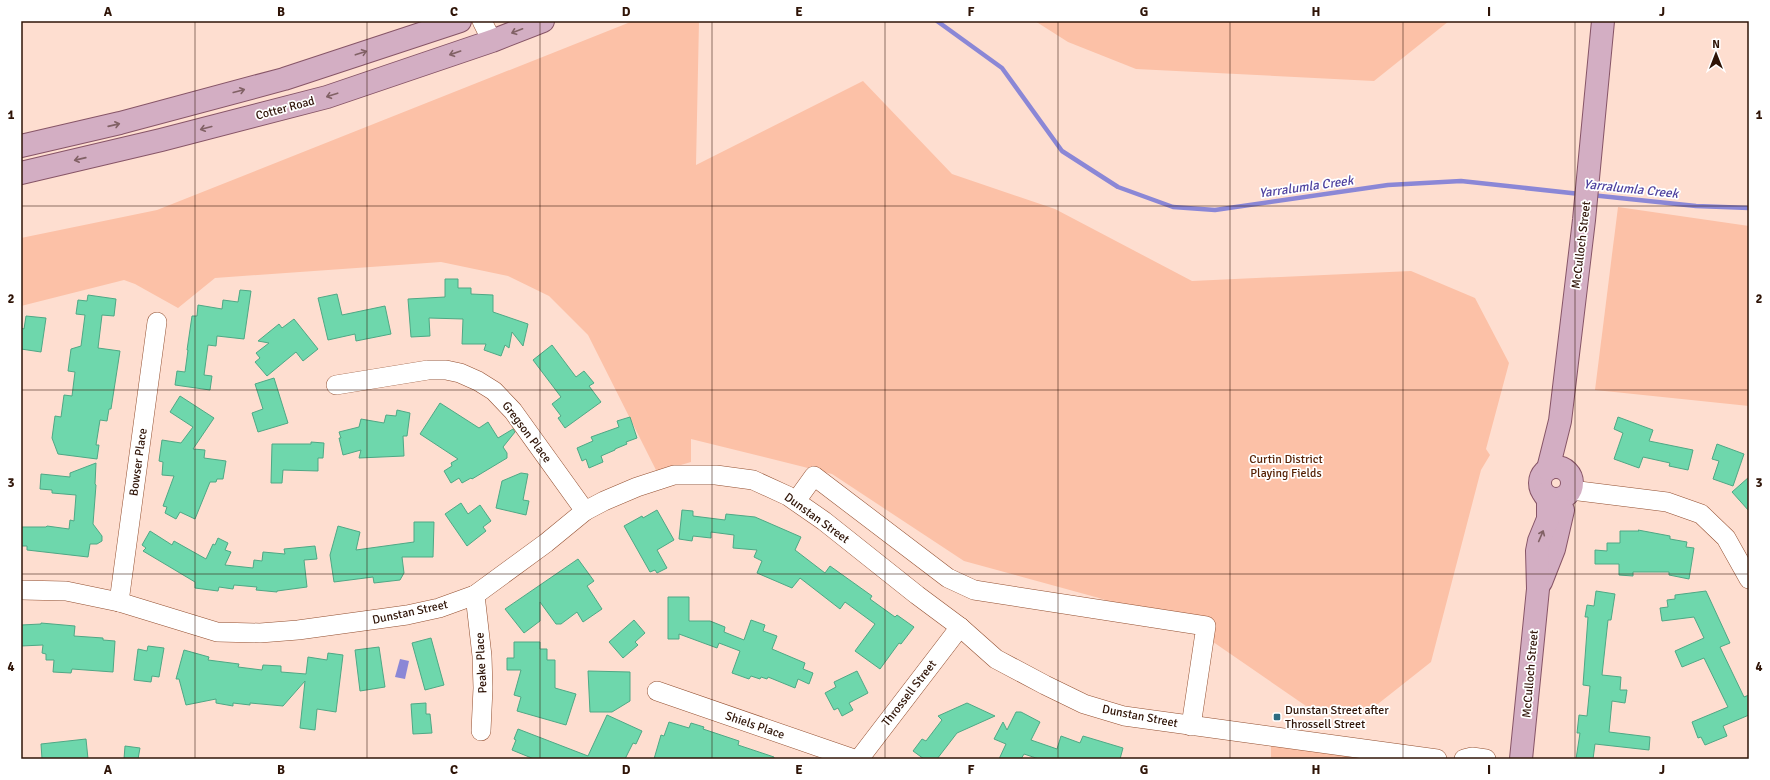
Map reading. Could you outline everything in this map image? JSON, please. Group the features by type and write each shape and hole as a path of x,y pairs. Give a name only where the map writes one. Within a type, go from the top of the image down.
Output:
{"main road":[{"path":"21,146 120,124 284,79 460,21"},
{"name":"Cotter Road","path":"21,173 161,140 327,97 492,41 543,21"},
{"name":"McCulloch Street","path":"1538,589 1554,549 1560,529 1563,481 1560,422 1584,220 1603,21"},
{"name":"McCulloch Street","path":"1521,759 1538,589 1537,551 1539,541 1548,519 1548,500 1541,489 1540,481 1542,475 1563,481"}],"street":[{"path":"482,21 492,41"},
{"name":"Bowser Place","path":"119,602 157,322"},
{"name":"Gregson Place","path":"336,385 428,370 446,370 460,373 478,381 494,391 513,411 585,511"},
{"name":"Dunstan Street","path":"21,590 66,592 119,602 217,632 260,633 298,630 407,615 439,608 475,595 546,543 585,511 636,487 674,475 716,475 753,480 788,496 830,526 916,595 960,627 996,659 1084,704 1124,716 1437,759"},
{"path":"796,501 814,476 948,578 974,590 1206,626 1191,726"},
{"path":"1563,481 1667,502 1701,514 1726,538 1749,579"},
{"name":"Peake Place","path":"475,595 482,656 483,688 481,731"},
{"name":"Throssell Street","path":"858,759 960,627"},
{"name":"Shiels Place","path":"657,691 854,759"},
{"path":"1464,759 1472,757 1486,759"}],"green space":[{"name":"Curtin District Playing Fields","path":"633,21 699,21 696,165 863,81 952,174 1055,209 1192,281 1411,271 1475,298 1509,363 1486,449 1490,455 1481,470 1431,662 1369,711 1306,706 1203,635 1099,598 964,561 832,474 691,439 691,462 657,472 588,335 549,296 508,276 441,262 215,278 178,308 135,284 124,280 21,306 21,238 157,210"},
{"path":"1035,21 1449,21 1374,81 1136,69 1068,42"},
{"path":"1618,207 1749,226 1749,406 1595,390"},
{"path":"1271,745 1371,759 1271,759"}],"shaded area":[{"path":"400,659 409,661 405,679 395,677"}],"building":[{"path":"445,279 458,279 458,288 471,288 471,294 493,295 493,312 528,324 523,346 512,332 509,348 505,345 501,356 484,350 486,344 462,344 463,319 429,318 430,336 411,337 408,299 445,297"},
{"path":"240,290 251,291 244,339 217,336 216,346 208,345 204,375 212,376 210,390 175,385 177,371 185,372 192,316 197,316 198,305 222,309 223,300 238,302"},
{"path":"337,294 342,315 385,306 391,334 356,341 355,334 328,340 318,298"},
{"path":"88,295 116,299 114,316 102,315 98,348 120,351 111,409 109,409 107,421 100,420 96,445 99,445 97,459 58,454 52,438 55,416 61,417 64,395 72,396 75,372 68,371 71,349 81,346 85,315 76,314 78,300 87,301"},
{"path":"26,316 46,318 41,352 21,349 21,328 24,329"},
{"path":"294,319 318,349 303,361 296,352 267,376 255,362 260,358 256,353 269,343 258,341 279,324 282,328"},
{"path":"552,345 576,377 584,371 594,383 589,386 601,402 565,428 558,418 561,416 552,404 561,397 533,360"},
{"path":"274,378 288,423 258,432 252,413 263,409 255,384"},
{"path":"180,396 214,418 193,449 205,450 204,458 226,461 223,479 217,479 216,482 210,482 195,519 180,512 176,519 165,513 167,507 163,506 174,476 162,475 163,462 159,461 162,440 181,443 193,427 170,412"},
{"path":"440,403 479,428 488,422 498,438 513,429 515,432 503,447 507,453 507,458 472,479 471,478 462,483 459,478 451,483 444,471 452,466 451,463 458,459 420,434"},
{"path":"397,410 410,413 407,436 403,436 404,456 359,458 361,450 343,455 339,432 359,427 361,419 384,423 386,415 396,416"},
{"path":"630,417 637,438 626,442 627,444 601,456 603,462 589,468 586,459 582,461 577,448 593,441 591,437 619,427 617,421"},
{"path":"1618,417 1653,430 1649,441 1693,450 1688,470 1669,466 1670,463 1643,457 1639,468 1614,459 1623,433 1614,429"},
{"path":"311,442 324,443 323,458 318,458 318,471 283,470 282,483 271,483 272,444 311,444"},
{"path":"1717,444 1744,454 1733,486 1713,479 1719,461 1712,459"},
{"path":"96,463 93,524 102,536 102,541 97,544 90,544 88,557 27,550 27,546 21,546 21,527 47,526 69,529 70,520 74,521 76,495 52,493 52,490 40,489 41,474 70,477 70,473"},
{"path":"521,473 528,474 523,500 529,501 526,515 496,508 502,481"},
{"path":"1749,477 1749,511 1732,492"},
{"path":"461,503 468,514 480,505 491,521 483,527 486,531 467,546 445,514"},
{"path":"657,510 674,540 657,550 667,568 657,573 655,570 650,572 624,526"},
{"path":"682,510 693,511 693,516 725,520 726,514 755,517 801,537 795,550 825,573 830,566 872,596 870,599 895,617 897,615 914,627 901,644 899,643 880,669 855,651 875,624 845,602 840,609 800,578 792,588 757,573 762,561 754,557 757,550 733,548 734,535 711,532 711,538 693,536 692,541 679,539"},
{"path":"414,522 434,522 433,557 402,557 404,573 400,580 374,583 373,577 334,582 330,555 338,526 360,532 356,550 414,542"},
{"path":"1638,530 1670,536 1670,539 1687,542 1686,547 1694,548 1689,579 1669,575 1669,572 1633,572 1633,576 1619,575 1619,564 1595,564 1595,550 1607,551 1607,543 1620,543 1620,531 1639,531"},
{"path":"150,531 172,545 174,541 206,559 213,544 215,545 218,538 228,543 225,550 231,552 225,565 253,568 254,560 262,561 263,552 285,554 284,549 315,546 317,559 304,560 307,587 277,592 256,590 257,587 234,585 233,589 219,587 218,591 195,588 195,582 143,551 146,548 142,545"},
{"path":"578,559 594,581 587,586 602,609 583,622 577,612 561,624 556,624 540,602 540,621 524,633 505,609"},
{"path":"1596,591 1615,594 1611,620 1608,620 1602,675 1621,677 1620,690 1627,690 1625,703 1612,701 1609,732 1650,737 1649,750 1595,744 1593,759 1576,759 1580,733 1577,733 1579,715 1587,716 1590,686 1583,685 1588,617 1585,617 1587,605 1594,606"},
{"path":"1706,591 1730,643 1720,647 1744,697 1749,695 1749,715 1723,726 1727,736 1705,745 1701,737 1698,738 1692,722 1728,707 1704,658 1682,667 1675,651 1704,638 1694,617 1662,621 1660,608 1668,607 1667,600 1675,599 1675,595"},
{"path":"668,597 689,597 689,621 710,621 725,627 724,632 744,640 751,620 765,625 763,631 777,636 772,649 805,663 803,669 813,673 809,684 798,679 795,688 768,677 767,679 761,677 760,679 751,676 749,679 732,673 740,651 719,643 717,648 679,634 679,639 668,639"},
{"path":"634,620 645,633 635,642 638,645 623,658 609,642"},
{"path":"41,623 75,626 74,636 103,638 103,640 115,641 113,672 72,669 71,673 53,672 54,660 46,660 46,654 42,653 43,645 21,646 21,625"},
{"path":"431,638 444,685 425,690 412,643"},
{"path":"514,642 540,642 540,649 547,649 547,660 555,660 555,688 576,694 566,725 517,711 521,697 514,695 521,670 507,670 507,658 514,658"},
{"path":"148,646 164,648 159,677 152,676 151,682 134,680 138,649 147,651"},
{"path":"379,647 385,687 360,691 355,650"},
{"path":"184,650 209,657 208,660 239,664 238,667 262,670 263,665 281,666 281,672 306,674 308,657 327,660 328,653 343,655 336,712 317,709 315,730 300,728 305,681 283,706 233,703 233,706 216,703 216,699 186,705 179,679 176,679"},
{"path":"588,671 630,672 630,701 612,712 590,712"},
{"path":"857,671 868,693 849,703 853,710 842,716 838,708 834,710 825,693 836,687 834,682"},
{"path":"426,703 426,714 430,714 432,733 413,734 411,704"},
{"path":"967,703 995,716 957,733 937,759 924,759 913,751 922,739 926,741 942,720 938,716"},
{"path":"1016,712 1021,712 1040,722 1031,740 1057,749 1061,736 1080,743 1083,736 1123,748 1120,759 1039,759 1024,754 1021,759 999,759 1006,744 994,739 1003,722 1007,730"},
{"path":"607,715 642,731 636,744 633,743 625,759 534,759 512,750 518,729 588,756"},
{"path":"669,722 689,728 691,723 704,727 703,729 739,741 738,745 774,757 774,759 654,759 661,735 664,736"},
{"path":"86,739 88,759 42,759 41,744"},
{"path":"125,746 140,748 138,759 124,759"}],"waterway":[{"name":"Yarralumla Creek","path":"937,21 1002,68 1062,151 1118,187 1173,207 1215,210 1388,185 1461,181 1580,194"},
{"name":"Yarralumla Creek","path":"1591,195 1696,206 1749,208"}],"place":[{"name":"Dunstan Street after Throssell Street","path":"1277,717"}]}
